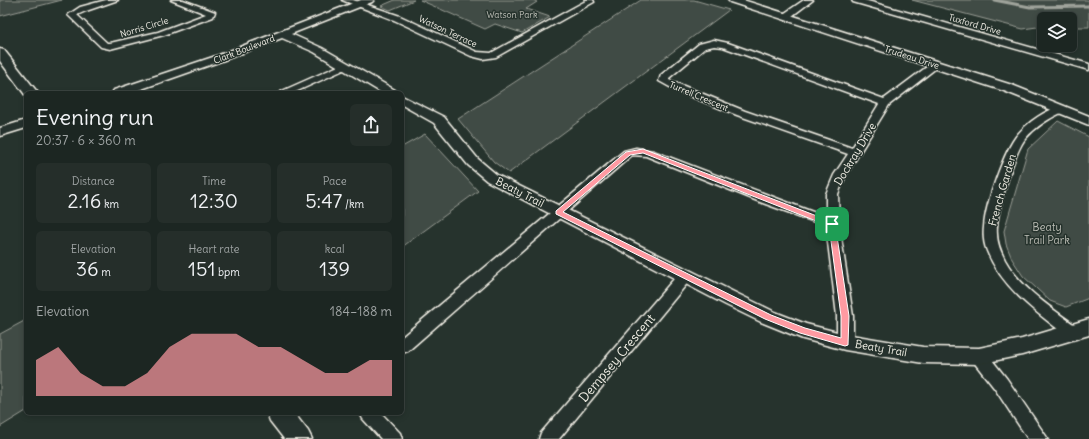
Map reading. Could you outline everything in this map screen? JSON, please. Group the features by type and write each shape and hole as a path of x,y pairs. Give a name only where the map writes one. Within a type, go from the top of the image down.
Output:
{"main road":[{"path":"0,53 29,91"},
{"path":"281,415 299,439"}],"street":[{"name":"Norris Circle","path":"114,0 83,9 72,15 104,45 110,46 161,33 210,15 211,12 205,9 175,0"},
{"name":"Watson Terrace","path":"346,0 397,18 474,54 488,56 493,55 585,5 590,2 589,0"},
{"name":"Clark Boulevard","path":"124,91 207,63 370,0"},
{"name":"Trudeau Drive","path":"733,0 1008,88 1089,121"},
{"path":"785,17 809,0"},
{"name":"Tuxford Drive","path":"856,0 1089,67"},
{"path":"282,34 318,50 388,91"},
{"name":"Turrell Crescent","path":"854,152 786,129 680,89 664,80 664,77 702,46 714,43 725,45 885,103"},
{"name":"Dockray Drive","path":"845,342 845,316 832,224 832,194 840,175 885,103 935,65"},
{"path":"289,91 345,66"},
{"name":"Beaty Trail","path":"404,103 439,120 473,162 492,178 768,317 803,331 845,342 923,356 979,356 1022,347 1081,329"},
{"name":"French Garden","path":"1061,109 1034,125 1024,134 1013,149 990,223 990,236 992,248 998,260 1015,283 1040,307 1081,329"},
{"path":"0,132 24,125"},
{"path":"404,344 628,153 643,151 832,224"},
{"name":"Dempsey Crescent","path":"548,439 685,276"},
{"path":"979,356 1001,384 1039,439"},
{"path":"371,415 393,439"}],"green space":[{"path":"0,0 62,0 0,16"},
{"path":"395,0 414,0 390,10 381,6"},
{"name":"Watson Park","path":"420,0 533,0 537,2 526,9 550,17 522,33 495,24 485,29"},
{"path":"641,0 694,0 729,10 509,173 494,162 458,119"},
{"path":"912,0 1089,0 1089,5 1085,6 1089,7 1089,27 1077,27 1077,12 1037,12 1037,27 1023,29"},
{"name":"Beaty Trail Park","path":"1058,121 1089,137 1089,298 1066,307 1050,301 1023,276 1012,259 1006,244 1004,231 1028,149"},
{"path":"425,134 478,191 404,246 404,146"},
{"path":"24,321 24,412 0,427 0,334"}],"waterway":[{"path":"994,0 1030,7 1089,6"}],"route":[{"path":"643,151 649,152 764,199 832,224 845,316 845,342 803,331 768,317 559,212 628,153 643,151"}]}
